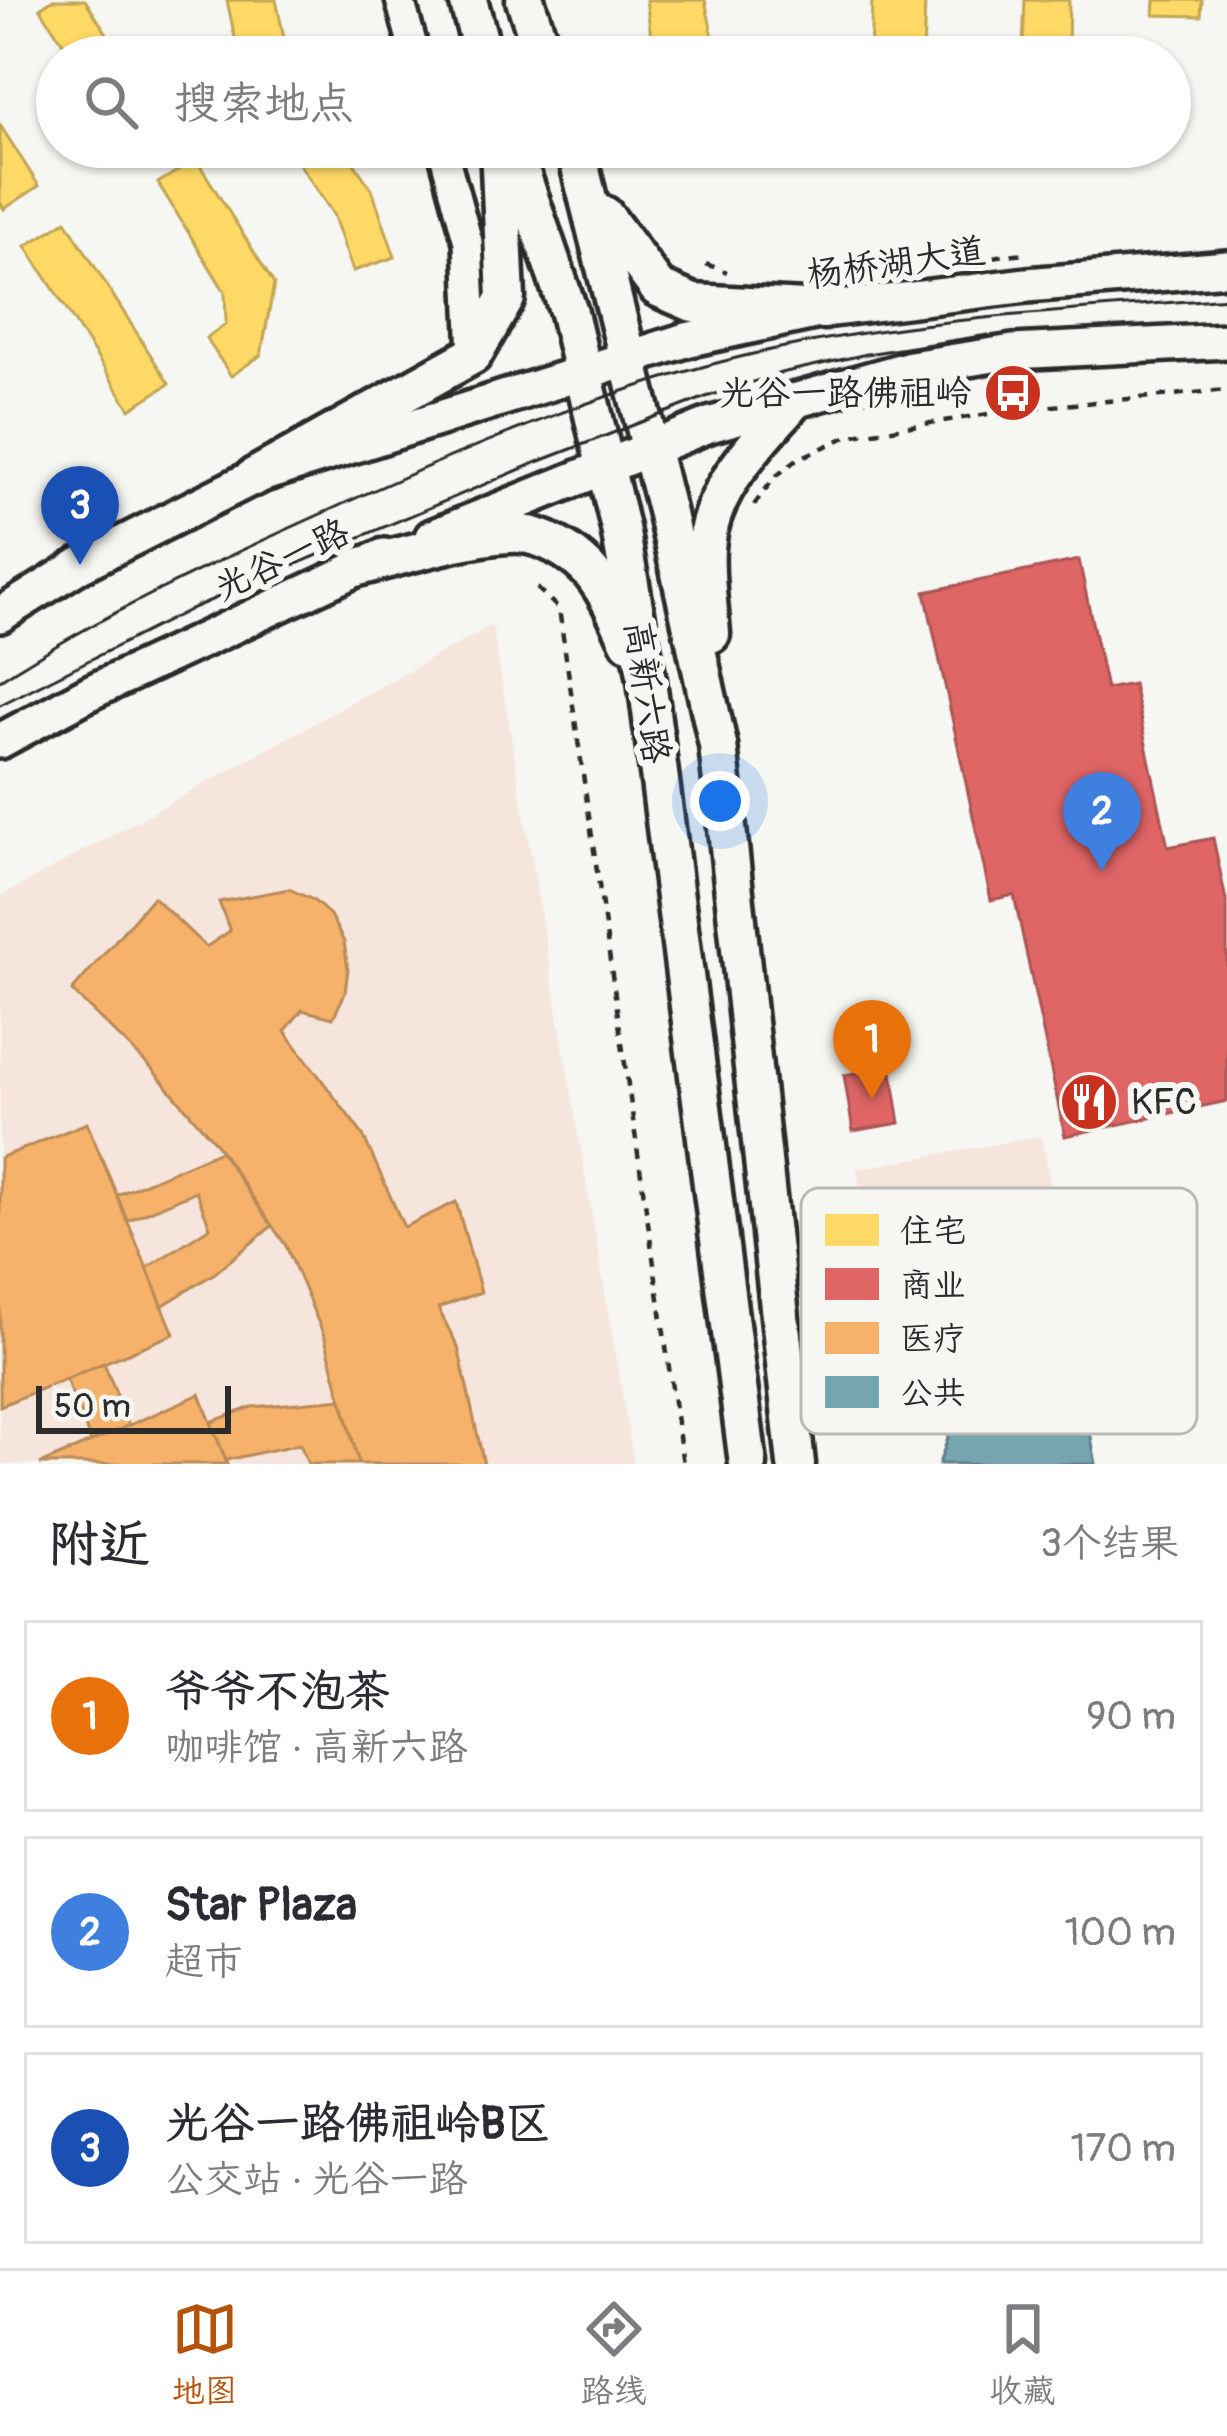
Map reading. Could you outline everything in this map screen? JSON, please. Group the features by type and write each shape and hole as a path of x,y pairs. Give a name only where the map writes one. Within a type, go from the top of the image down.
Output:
{"main road":[{"path":"468,0 478,36"},
{"path":"525,0 537,36"},
{"path":"0,615 80,565 254,477 473,355 506,298 500,168"},
{"name":"高新六路","path":"519,168 569,314 647,680 748,1464"},
{"name":"高新六路","path":"582,168 718,746 796,1464"},
{"path":"590,193 658,288 693,303 824,310"},
{"name":"杨桥湖大道","path":"583,371 686,340 824,310 1027,285 1227,268"},
{"path":"605,466 710,425 910,368 1013,352 1227,341"},
{"path":"254,477 583,371"},
{"path":"718,746 706,545 730,477 793,402"},
{"name":"光谷一路","path":"0,741 91,692 358,567 605,466"},
{"path":"358,567 502,534 538,536 589,570 609,599 647,680"}],"street":[{"path":"400,0 410,36"},
{"path":"448,168 469,242 473,355"}],"path":[{"path":"754,506 774,478 796,460 848,436 1020,409 1227,389"},
{"path":"537,588 559,609 683,1464"}],"shaded area":[{"path":"492,625 634,1464 0,1464 0,897"},
{"path":"1041,1136 1051,1185 860,1188 857,1169"}],"building: 住宅":[{"path":"52,0 85,0 108,36 58,36 40,8"},
{"path":"227,0 276,0 284,36 235,36"},
{"path":"646,0 705,0 713,36 651,36"},
{"path":"872,0 925,0 924,36 871,36"},
{"path":"1025,0 1069,0 1068,36 1023,36"},
{"path":"1155,0 1202,0 1201,16 1154,15"},
{"path":"0,125 39,186 4,209 0,202"},
{"path":"182,168 202,168 274,284 261,355 231,376 206,338 226,324 225,292 158,183"},
{"path":"302,168 357,168 372,190 395,257 353,271 333,214"},
{"path":"66,221 169,384 130,409 26,246"}],"building: 商业":[{"path":"1079,560 1106,689 1133,684 1168,847 1213,838 1227,905 1227,1101 1065,1136 1014,895 991,900 925,592"},
{"path":"891,1067 900,1123 853,1131 844,1075"}],"building: 医疗":[{"path":"289,889 330,915 344,942 348,969 345,993 333,1018 302,1010 285,1031 363,1135 404,1227 456,1202 481,1292 438,1308 458,1347 484,1464 359,1464 325,1338 286,1246 214,1141 151,1068 72,991 153,897 206,947 230,931 219,902"},
{"path":"87,1123 174,1334 0,1406 0,1158"},
{"path":"220,1151 272,1226 215,1273 162,1306 147,1268 210,1227 196,1191 127,1221 117,1195"},
{"path":"104,1363 129,1425 91,1442 66,1379"},
{"path":"200,1394 227,1464 40,1464 91,1442"},
{"path":"342,1399 359,1464 308,1464 300,1444 226,1460 211,1422 252,1407"}],"building: 公共":[{"path":"947,1434 1090,1434 1096,1464 939,1464"}],"tram line":[{"path":"0,680 118,611 281,532 486,442 652,382 766,351 880,331 1227,298"},
{"path":"0,705 195,607 535,463 706,397 781,373 867,354 988,335"}],"place":[{"name":"光谷一路佛祖岭","path":"1013,393"},
{"name":"光谷一路佛祖岭B区","path":"80,565"},
{"name":"Star Plaza","path":"1102,871"},
{"name":"爷爷不泡茶","path":"872,1099"},
{"name":"KFC","path":"1089,1102"}]}
